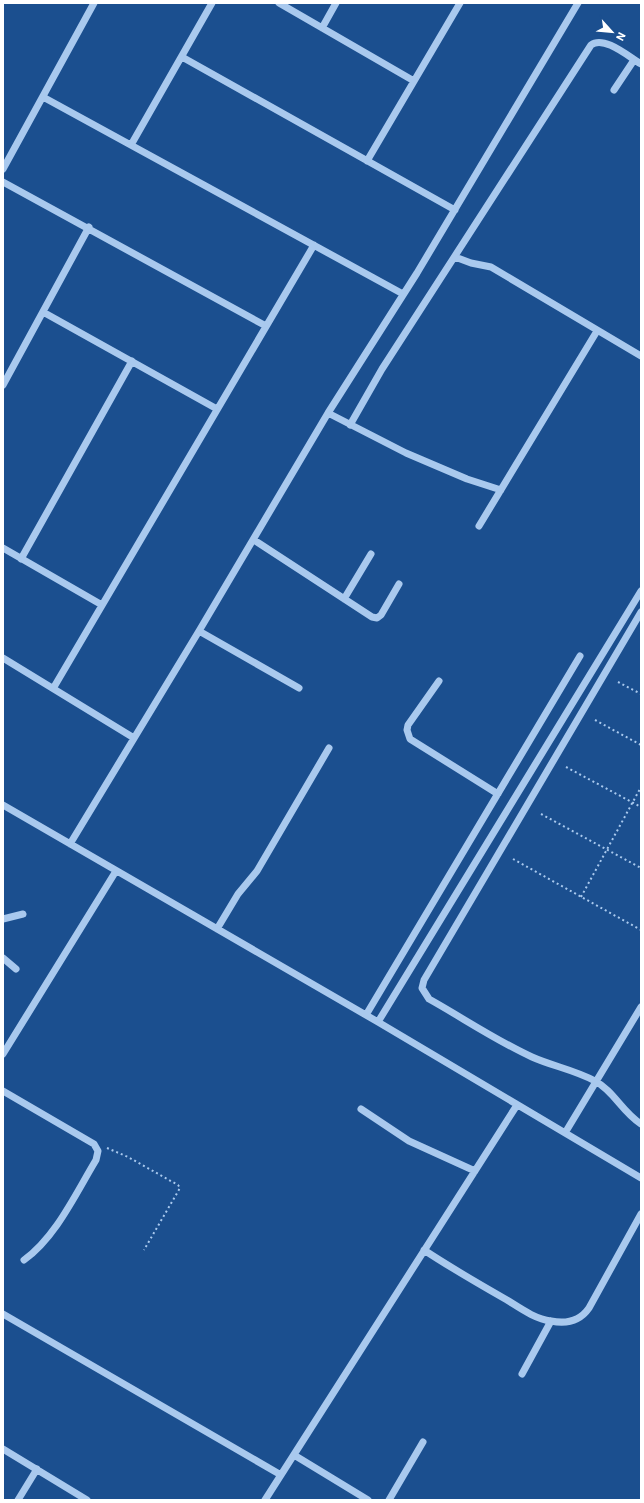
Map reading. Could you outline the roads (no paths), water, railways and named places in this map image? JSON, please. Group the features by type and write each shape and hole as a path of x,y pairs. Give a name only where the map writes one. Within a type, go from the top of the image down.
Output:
{"street":[{"path":"3,169 94,3"},
{"path":"131,145 212,3"},
{"path":"279,3 414,81"},
{"path":"322,28 336,3"},
{"path":"367,161 460,3"},
{"path":"70,844 254,540 328,413 455,210 578,3"},
{"path":"350,425 386,363 591,45 598,41 605,42 641,64"},
{"path":"182,57 455,210"},
{"path":"614,90 634,60"},
{"path":"43,97 403,294"},
{"path":"3,182 89,227 266,326"},
{"path":"3,385 89,227"},
{"path":"54,687 314,245"},
{"path":"455,257 472,263 491,267 641,356"},
{"path":"43,312 217,409"},
{"path":"479,526 597,331"},
{"path":"21,559 132,361"},
{"path":"328,413 406,453 467,479 501,490"},
{"path":"254,540 370,616 377,618 381,615 399,584"},
{"path":"3,548 102,605"},
{"path":"344,599 371,554"},
{"path":"378,1022 641,591"},
{"path":"641,612 422,984 423,992 429,999 521,1052 543,1062 596,1081 611,1094 624,1111 641,1124"},
{"path":"199,631 299,688"},
{"path":"366,1015 580,656"},
{"path":"3,658 54,687 134,738"},
{"path":"439,681 408,725 408,735 410,739 498,794"},
{"path":"217,929 238,894 257,871 329,748"},
{"path":"4,808 70,844 366,1015 641,1178"},
{"path":"3,1054 116,871"},
{"path":"3,919 23,914"},
{"path":"3,958 16,969"},
{"path":"565,1133 641,1007"},
{"path":"3,1091 96,1146 99,1154 50,1234 38,1248 24,1260"},
{"path":"265,1500 517,1104"},
{"path":"361,1109 409,1140 475,1171"},
{"path":"424,1250 532,1314 551,1321 572,1321 586,1312 641,1214"},
{"path":"3,1314 281,1475"},
{"path":"522,1374 551,1321"},
{"path":"389,1500 423,1442"},
{"path":"3,1449 87,1500"},
{"path":"294,1455 368,1500"},
{"path":"18,1500 37,1469"}]}
